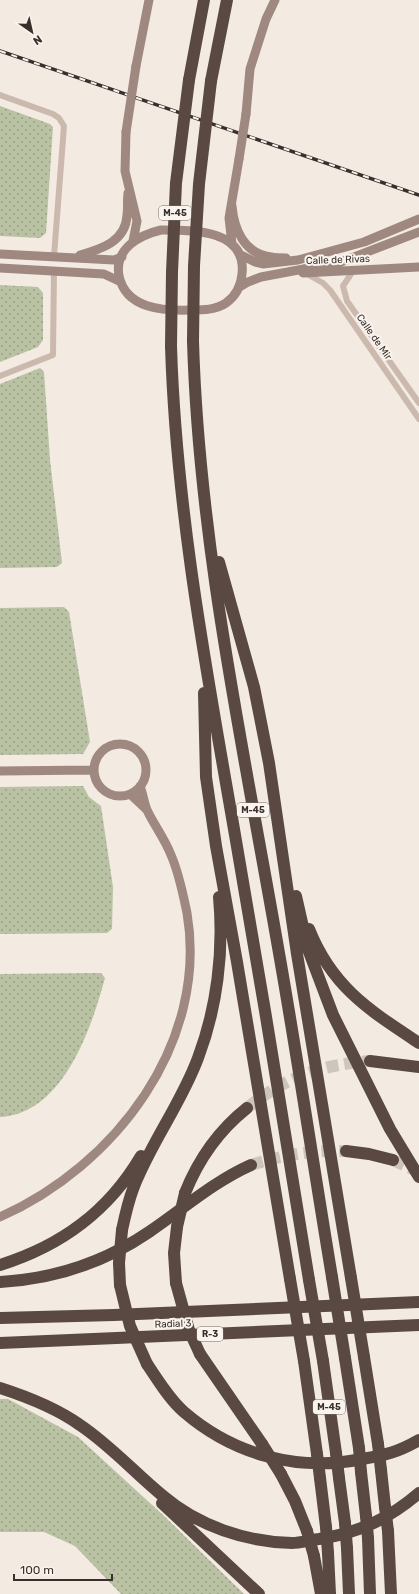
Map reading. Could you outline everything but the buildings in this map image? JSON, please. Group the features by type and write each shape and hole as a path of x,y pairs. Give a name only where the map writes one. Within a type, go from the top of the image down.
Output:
{"highway":[{"name":"M-45","path":"204,0 189,80 176,183 172,272 172,398 188,551 206,668 257,960 323,1361 340,1478 347,1548 349,1594"},
{"name":"M-45","path":"227,0 211,81 199,184 194,266 193,341 198,440 218,607 279,953 359,1448 368,1538 370,1594"},
{"path":"211,547 218,559 254,686 275,799 308,950 333,1015 390,1129 419,1177"},
{"path":"206,668 203,688 206,738 206,777 216,846 304,1361 326,1527 330,1594"},
{"path":"275,799 297,954 378,1444 388,1531 391,1594"},
{"path":"216,846 220,907 218,964 215,994 207,1029 191,1073 133,1189 122,1230 119,1263 120,1285 130,1326 147,1364 166,1392 183,1411 205,1428 229,1443 274,1458 310,1464 339,1464 389,1455 419,1440"},
{"path":"292,877 313,940 326,963 341,984 377,1015 419,1043"},
{"path":"370,1061 419,1067"},
{"path":"0,1265 24,1258 52,1245 71,1233 101,1208 134,1168 191,1073"},
{"path":"247,1108 231,1121 206,1150 185,1193 176,1227 174,1254 176,1283 189,1330 200,1354 262,1444 281,1474 295,1501 307,1531 322,1594"},
{"path":"346,1151 369,1154 392,1160"},
{"path":"0,1282 62,1272 111,1255 148,1233 231,1174 250,1165"},
{"name":"Radial 3","path":"0,1318 114,1315 419,1302"},
{"name":"Radial 3","path":"0,1343 419,1325"},
{"path":"0,1388 26,1397 57,1411 79,1424 164,1497 194,1518 233,1534 259,1540 293,1543 343,1536 390,1515 419,1493"},
{"path":"98,1439 123,1468 259,1594"}],"street":[{"path":"133,241 137,221 136,212 128,190 125,171 126,132 136,66 149,0"},
{"path":"232,244 229,218 246,114 250,69 266,19 275,0"},
{"path":"0,95 53,114 59,118 64,126 54,256"},
{"path":"70,257 98,250 113,243 121,234 126,222 128,190"},
{"path":"232,206 237,230 246,245 262,255 298,260"},
{"path":"239,254 255,262 263,264 298,260 364,242 419,219"},
{"path":"162,230 184,230 211,233 232,244 239,254 243,269 238,288 232,298 217,307 207,310 162,310 142,304 133,299 126,292 121,282 119,274 125,249 133,241 145,234 162,230"},
{"path":"296,271 341,262 419,232"},
{"path":"0,254 114,260 122,257"},
{"path":"0,268 104,274 121,282"},
{"name":"Calle de Rivas","path":"238,288 261,277 296,271 307,274 419,268"},
{"path":"0,376 54,354 54,270"},
{"name":"Calle de Mir","path":"353,271 346,277 343,286 348,301 419,403"},
{"name":"Calle de Mir","path":"307,274 323,283 330,290 419,419"},
{"path":"119,744 132,747 142,755 146,768 144,781 140,786 130,794 115,796 102,789 95,777 94,770 96,760 105,749 119,744"},
{"path":"0,771 94,770"},
{"path":"0,1217 20,1208 71,1174 96,1152 122,1125 146,1096 165,1063 180,1024 189,975 190,936 187,913 181,885 171,855 147,810 140,786"},
{"path":"130,794 147,810"}],"green space":[{"path":"0,106 50,124 53,127 46,233 40,238 0,236"},
{"path":"0,285 38,287 43,293 43,340 38,347 0,362"},
{"path":"40,368 44,372 50,460 62,563 57,567 0,568 0,384"},
{"path":"64,607 69,612 90,742 83,754 0,755 0,608"},
{"path":"83,786 89,797 101,806 113,887 112,929 107,933 0,934 0,787"},
{"path":"101,973 105,978 92,1021 71,1066 57,1085 41,1101 22,1112 0,1117 0,974"},
{"path":"0,1399 8,1399 78,1437 163,1515 244,1594 121,1594 75,1546 44,1532 0,1532"}],"tunnel":[{"path":"247,1108 276,1088 305,1074 320,1069 370,1061"},
{"path":"251,1165 275,1158 298,1154 321,1151 346,1151"},
{"path":"393,1160 419,1172"}],"railway":[{"path":"0,51 419,195"}]}
